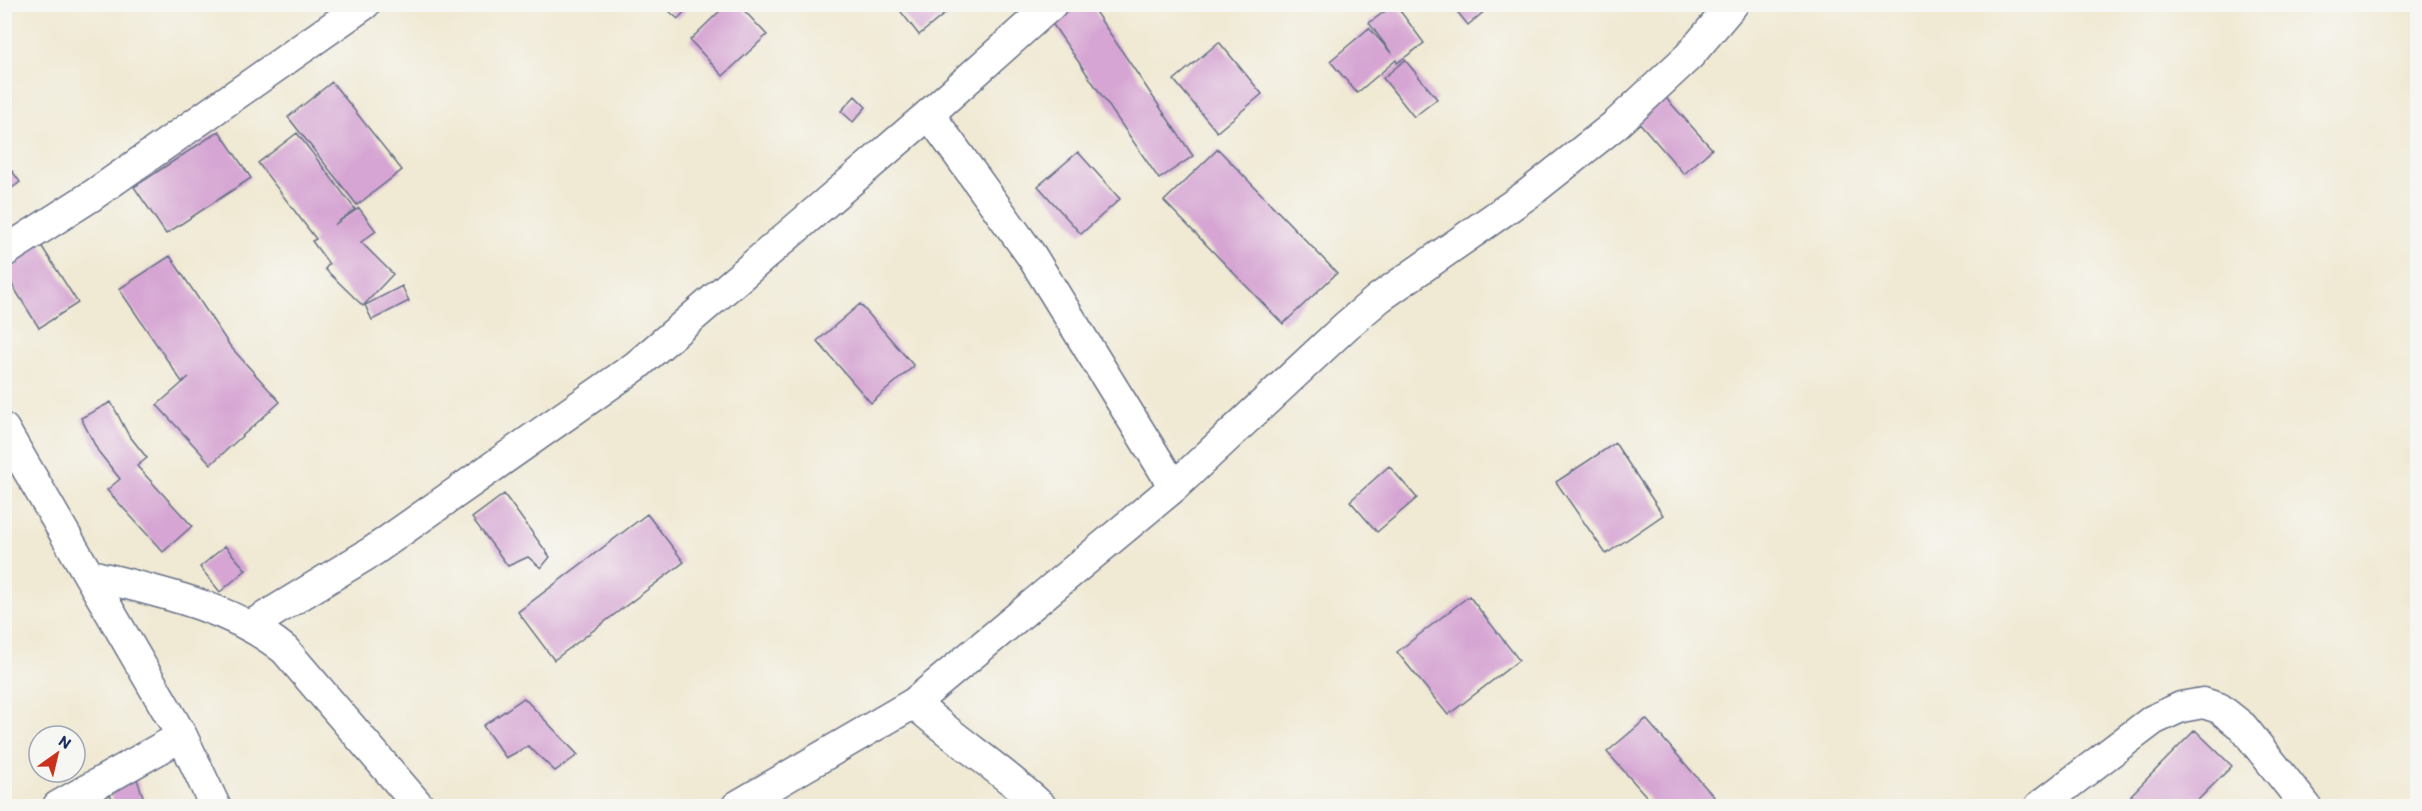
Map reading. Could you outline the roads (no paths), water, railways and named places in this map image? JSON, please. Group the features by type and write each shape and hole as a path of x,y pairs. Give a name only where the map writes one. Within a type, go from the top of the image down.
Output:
{"street":[{"path":"4,252 93,195 365,4"},
{"path":"250,626 372,551 636,366 929,114 1052,4"},
{"path":"737,807 914,703 1174,487 1379,298 1520,200 1615,125 1689,56 1733,4"},
{"path":"929,114 1030,255 1174,487"},
{"path":"4,429 91,575 182,736 215,807"},
{"path":"91,575 154,591 250,626 285,650 419,807"},
{"path":"914,703 943,729 1012,779 1041,807"},
{"path":"2040,807 2153,720 2181,707 2203,703 2219,708 2243,727 2306,807"},
{"path":"58,807 182,736"}]}
